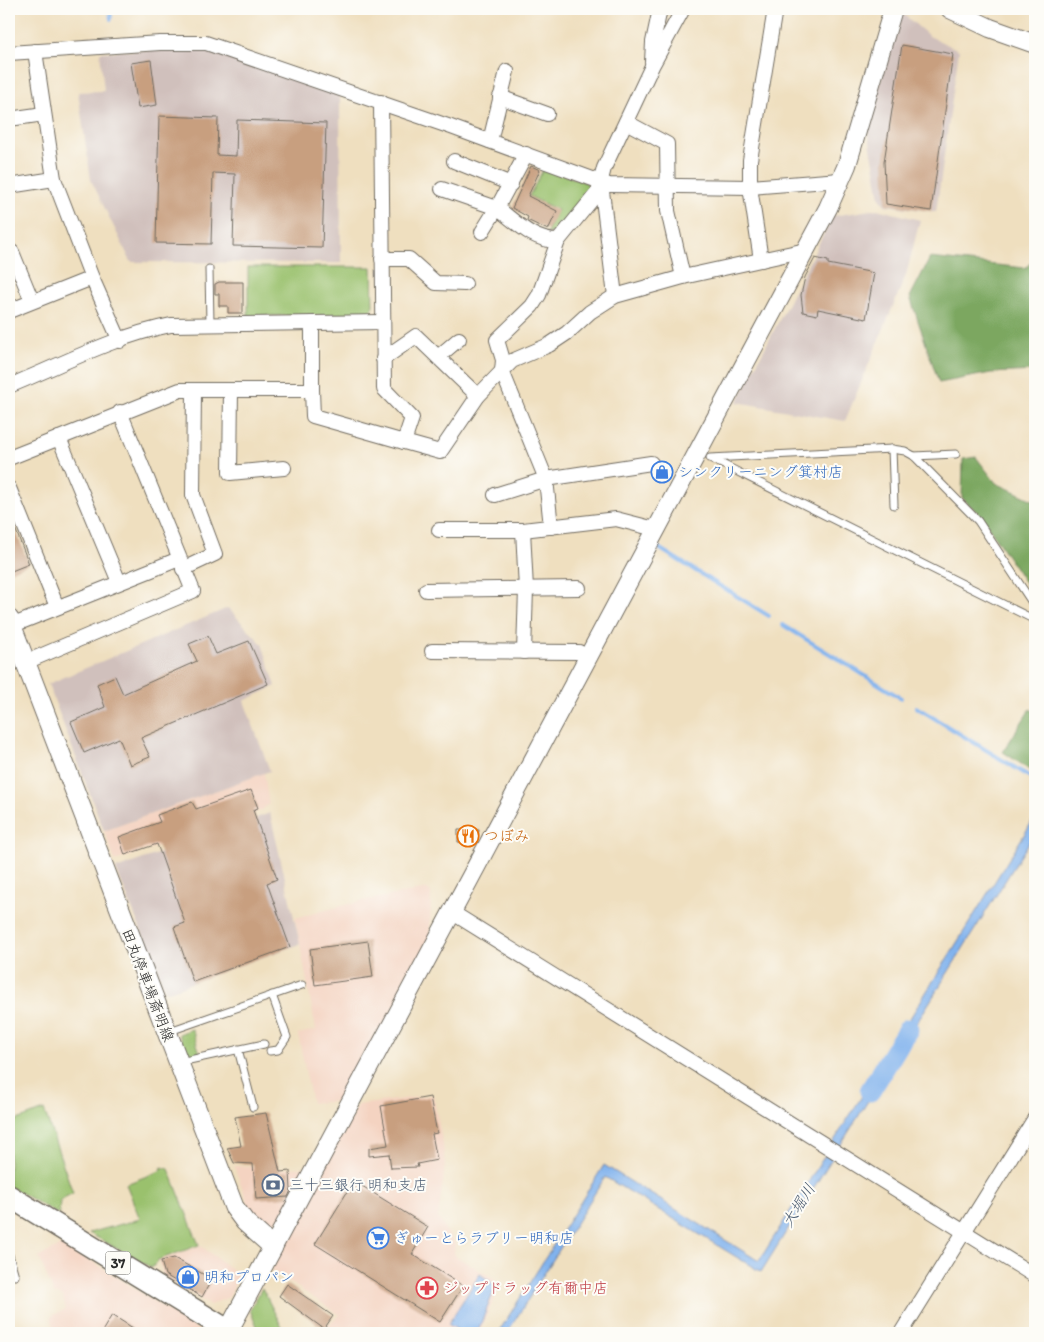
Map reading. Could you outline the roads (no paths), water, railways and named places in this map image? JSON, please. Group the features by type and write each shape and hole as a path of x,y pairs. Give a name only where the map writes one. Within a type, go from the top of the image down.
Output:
{"main road":[{"name":"田丸停車場斎明線","path":"10,623 234,1207 245,1222 273,1247"},
{"name":"37","path":"9,1196 229,1332"},
{"path":"229,1332 273,1247"}],"street":[{"path":"652,66 653,42 660,9"},
{"path":"551,527 546,479 502,371 503,360 497,340 532,306 539,295 558,241 594,198 601,182 604,168 652,66 683,9"},
{"path":"761,260 750,186 750,160 775,9"},
{"path":"273,1247 453,913 655,529 704,455 840,180 894,9"},
{"path":"950,9 990,28 1035,44"},
{"path":"9,53 160,43 206,42 616,186 750,186 840,180"},
{"path":"35,51 54,179 92,278 120,340"},
{"path":"490,141 507,71"},
{"path":"500,97 547,114"},
{"path":"381,102 384,389 412,418 404,442"},
{"path":"9,119 44,114"},
{"path":"626,122 667,144 668,211 682,277"},
{"path":"482,232 511,184 526,154"},
{"path":"454,162 511,184"},
{"path":"9,186 54,179"},
{"path":"601,182 614,296"},
{"path":"442,189 497,208 535,236 548,241 558,241"},
{"path":"312,323 313,416 440,452 478,396 512,361 555,341 590,312 614,296 682,277 806,250"},
{"path":"9,253 12,252 32,301"},
{"path":"382,259 410,259 436,283 465,284"},
{"path":"9,311 92,278"},
{"path":"9,386 120,340 166,326 382,322"},
{"path":"383,359 416,336 478,396"},
{"path":"438,357 459,339"},
{"path":"9,458 172,392 194,390 312,390"},
{"path":"10,623 57,607 119,582 215,554 193,496 194,390"},
{"path":"231,390 230,473 284,468"},
{"path":"26,662 193,591 120,412"},
{"path":"59,438 119,582"},
{"path":"495,494 546,479 650,463"},
{"path":"9,488 57,607"},
{"path":"439,530 523,530 616,519 655,529"},
{"path":"523,530 526,589 524,652"},
{"path":"426,590 578,588"},
{"path":"432,651 578,652 588,657"},
{"path":"453,913 1035,1276"},
{"path":"901,1333 1035,1118"}],"lane":[{"path":"209,269 210,324"},
{"path":"704,455 892,448 905,451 914,456 978,521 1035,607"},
{"path":"892,448 894,505"},
{"path":"914,456 956,454"},
{"path":"704,455 1035,620"},
{"path":"166,1032 302,985"},
{"path":"270,1051 278,1050 287,1037 272,995"},
{"path":"178,1062 264,1044"},
{"path":"238,1049 253,1108"},
{"path":"9,1255 14,1276"}],"water":[{"path":"1035,817 1035,833 896,1056 889,1052"},
{"path":"882,1064 888,1069 761,1272 605,1177 507,1333 498,1333 604,1165 759,1261"},
{"path":"480,1274 496,1286 477,1333 463,1333 448,1324"}],"waterway":[{"path":"110,9 111,19"},
{"path":"657,547 769,616"},
{"path":"783,625 901,698"},
{"path":"916,707 1035,780"},
{"name":"大堀川","path":"870,1091 908,1029"}],"place":[{"name":"シンクリーニング箕村店","path":"662,472"},
{"name":"つぼみ","path":"468,836"},
{"name":"三十三銀行 明和支店","path":"273,1185"},
{"name":"ぎゅーとらラブリー明和店","path":"378,1238"},
{"name":"明和プロパン","path":"188,1277"},
{"name":"ジップドラッグ有爾中店","path":"427,1288"}]}
